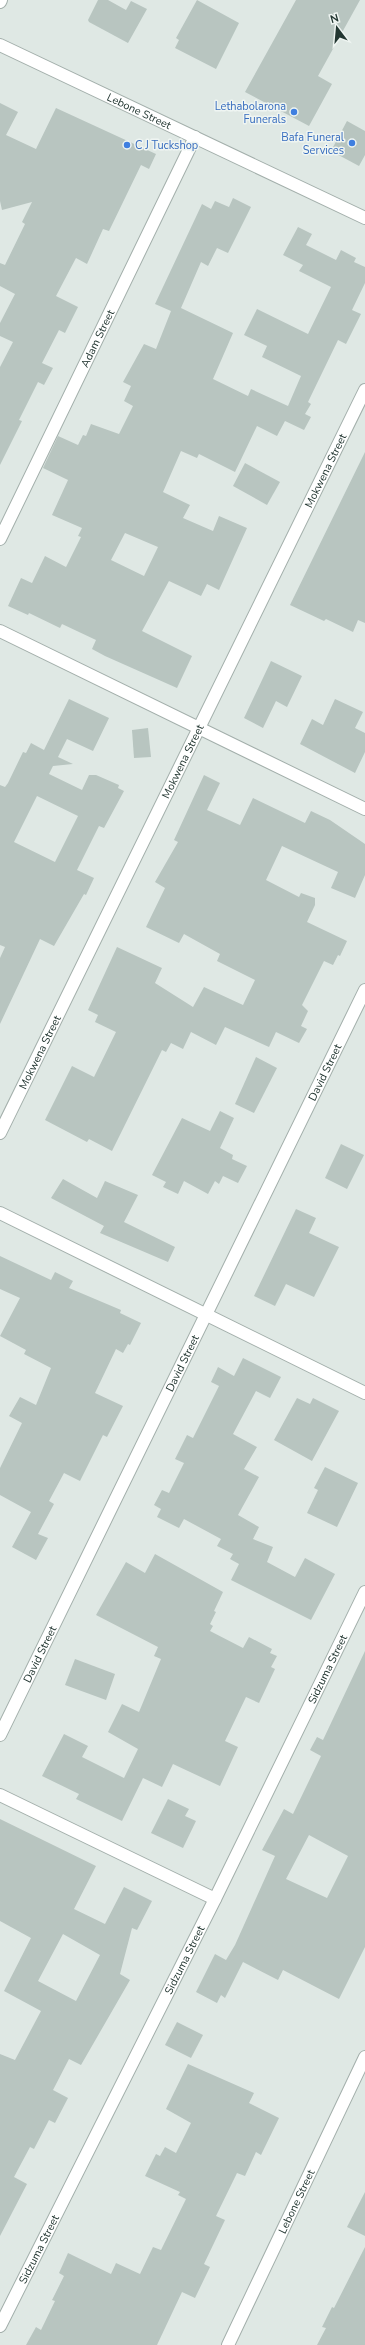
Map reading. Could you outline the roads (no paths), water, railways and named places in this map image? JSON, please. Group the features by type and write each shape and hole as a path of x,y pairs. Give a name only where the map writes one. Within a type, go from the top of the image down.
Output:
{"street":[{"name":"Lebone Street","path":"0,45 365,218"},
{"name":"Adam Street","path":"0,539 195,137"},
{"name":"Mokwena Street","path":"0,1133 200,729 365,390"},
{"path":"0,631 365,809"},
{"name":"David Street","path":"0,1736 365,990"},
{"path":"0,1213 365,1393"},
{"name":"Sidzuma Street","path":"0,2326 215,1899 365,1592"},
{"path":"0,1795 215,1899"},
{"name":"Lebone Street","path":"228,2345 365,2057"}],"place":[{"name":"Lethabolarona Funerals","path":"294,112"},
{"name":"Bafa Funeral Services","path":"352,143"},
{"name":"C J Tuckshop","path":"127,145"}]}
